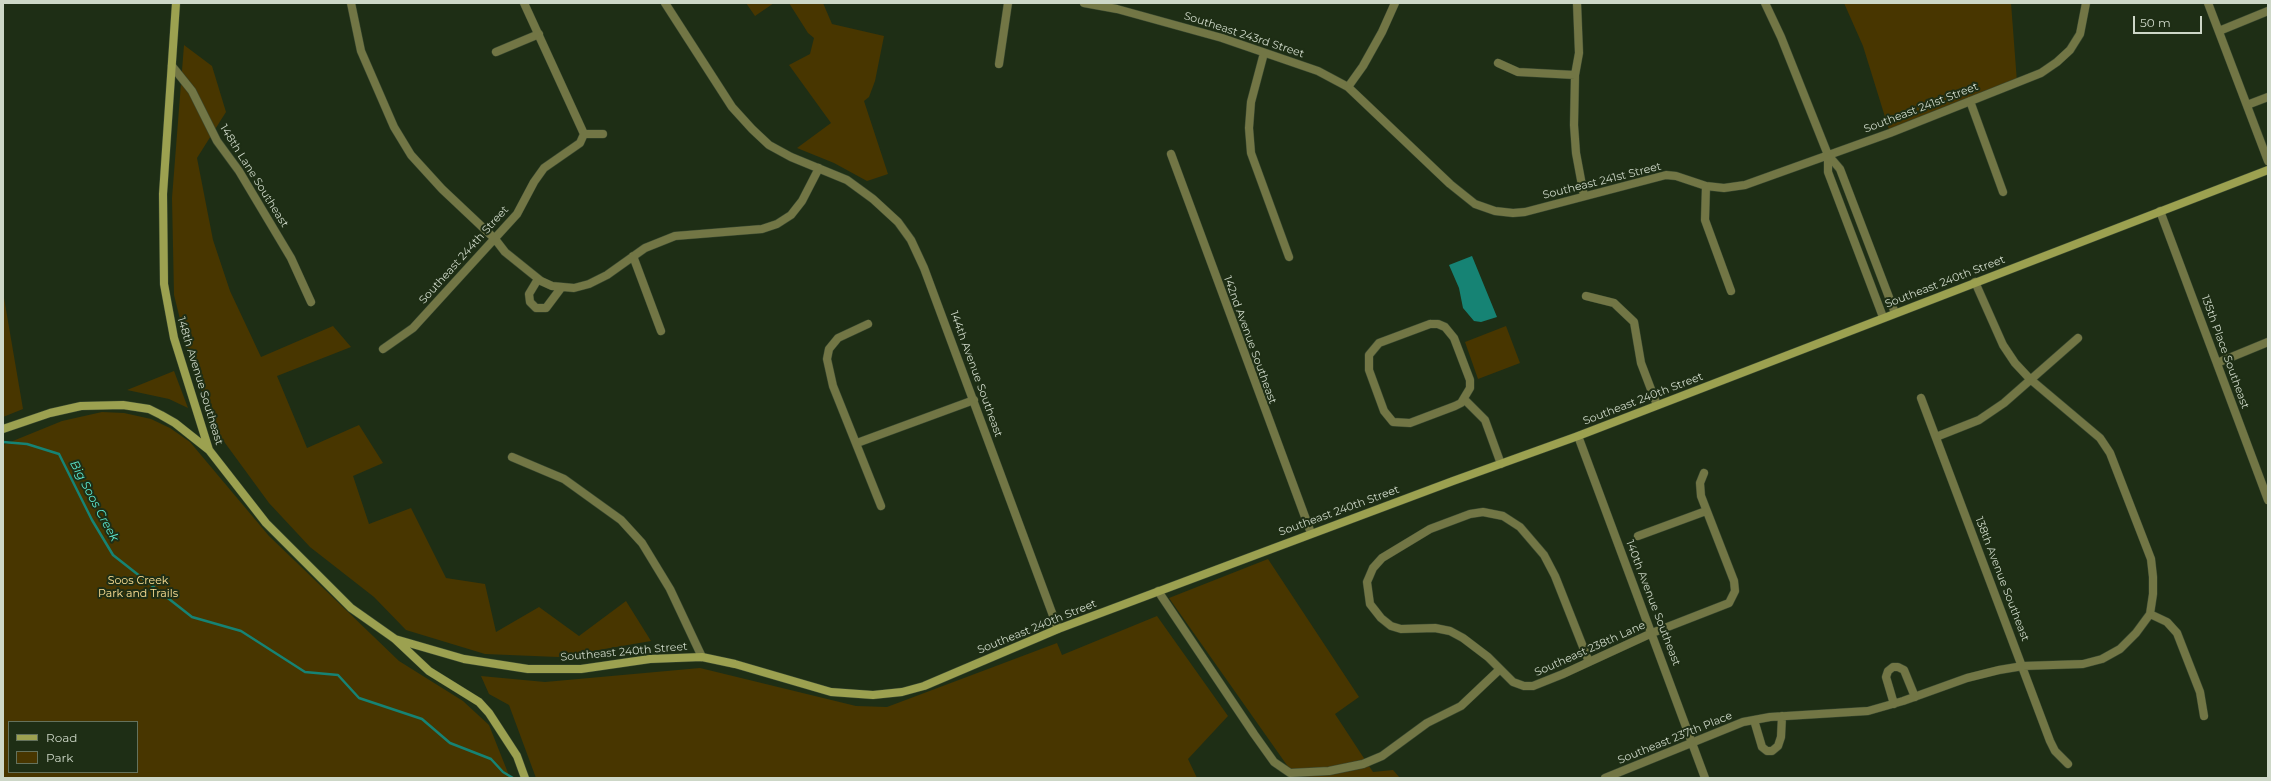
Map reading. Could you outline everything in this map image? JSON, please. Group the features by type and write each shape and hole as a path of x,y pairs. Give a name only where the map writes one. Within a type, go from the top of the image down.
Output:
{"main road":[{"name":"148th Avenue Southeast","path":"176,3 162,215 165,291 174,338 209,450 266,523 316,575 351,608 396,639 429,671 458,687 484,708 516,756 525,778"},
{"name":"Southeast 240th Street","path":"396,639 464,659 528,669 581,669 662,658 702,656 831,692 873,695 902,692 924,686 1058,629 1578,436 1883,317 2268,170"},
{"path":"3,429 50,413 81,406 123,405 149,410 161,415 175,423 209,450"}],"street":[{"path":"351,3 361,51 394,127 407,150 442,189 495,239 505,252 538,279 552,286 574,288 589,284 607,275 645,248 675,236 762,229 777,224 792,215 802,202 819,168"},
{"path":"524,3 584,134 603,134"},
{"name":"144th Avenue Southeast","path":"665,3 732,107 752,129 769,145 791,157 847,180 873,199 898,222 911,240 924,268 974,400 1058,629"},
{"path":"999,64 1008,3"},
{"name":"Southeast 243rd Street","path":"1084,3 1118,6 1222,38 1318,71 1348,87"},
{"path":"1348,87 1371,52 1395,3"},
{"path":"1576,3 1579,53 1575,75 1576,153 1584,196"},
{"path":"1765,3 1781,37 1828,154 1840,169 1895,313"},
{"name":"Southeast 241st Street","path":"1348,87 1450,184 1475,204 1495,211 1513,213 1525,212 1666,175 1676,176 1706,186 1724,188 1745,185 2041,73 2057,62 2070,50 2080,34 2086,3"},
{"path":"2208,3 2268,161"},
{"path":"2219,31 2268,11"},
{"path":"496,52 538,34"},
{"path":"1264,53 1251,102 1249,128 1251,153 1289,257"},
{"path":"1498,63 1518,72 1575,75"},
{"name":"148th Lane Southeast","path":"172,66 192,91 217,141 239,171 291,258 310,302"},
{"path":"2247,105 2268,97"},
{"path":"1970,101 2003,192"},
{"name":"Southeast 244th Street","path":"382,349 413,328 516,214 544,168 580,143 584,134"},
{"name":"142nd Avenue Southeast","path":"1171,154 1311,534"},
{"path":"1828,154 1828,172 1883,317"},
{"path":"1706,186 1704,220 1731,291"},
{"name":"135th Place Southeast","path":"2160,211 2268,500"},
{"path":"633,256 661,331"},
{"path":"538,279 529,294 530,302 536,308 546,308 561,288"},
{"path":"1975,282 2003,345 2015,363 2030,379 2100,438 2110,453 2150,559 2153,594 2150,614 2166,622 2177,633 2200,692 2204,716"},
{"path":"1586,296 1604,299 1614,303 1634,322 1641,363 1657,405"},
{"path":"868,324 838,338 829,349 827,359 833,386 881,506"},
{"path":"1430,324 1438,324 1445,327 1454,338 1470,380 1470,388 1464,399 1455,406 1410,423 1394,422 1384,411 1369,370 1369,355 1379,343 1430,324"},
{"path":"1936,437 1979,420 2004,403 2078,338"},
{"path":"2217,363 2268,342"},
{"name":"138th Avenue Southeast","path":"1921,398 2050,741 2056,751 2068,764"},
{"path":"1464,399 1485,420 1501,464"},
{"path":"857,443 974,400"},
{"name":"140th Avenue Southeast","path":"1578,436 1705,778"},
{"path":"512,457 564,479 621,520 637,537 670,589 702,656"},
{"path":"1638,536 1706,511 1701,490 1704,473"},
{"name":"Southeast 238th Lane","path":"1590,662 1555,576 1544,556 1520,527 1499,515 1483,512 1470,514 1430,529 1382,558 1372,568 1367,582 1370,604 1381,618 1391,626 1401,629 1435,628 1450,631 1463,638 1488,657 1499,670 1513,682 1524,686 1533,686 1590,662 1652,633 1723,606 1733,598 1735,591 1734,581 1706,511"},
{"path":"1158,591 1274,762 1290,773 1308,773 1363,764 1382,756 1427,723 1460,706 1499,670"},
{"name":"Southeast 237th Place","path":"1605,778 1692,741 1754,720 1782,716 1860,712 1894,704 1967,678 1999,670 2023,666 2083,664 2102,659 2120,649 2150,614"},
{"path":"1894,704 1886,677 1888,671 1893,667 1898,667 1904,670 1916,697"},
{"path":"1754,720 1762,747 1767,751 1772,751 1778,746 1782,716"}],"green space":[{"path":"746,3 774,3 755,16"},
{"path":"789,3 823,3 832,24 884,36 875,81 869,97 864,101 888,174 867,181 834,163 797,148 831,123 789,65 810,54 814,38 808,33"},
{"path":"1844,3 2011,3 2017,82 1890,133 1863,46"},
{"path":"184,45 212,66 226,112 197,158 213,240 230,291 261,357 333,326 351,347 277,376 307,448 359,425 383,463 353,476 369,524 411,508 446,578 485,584 496,632 539,607 579,636 626,601 651,641 558,657 485,654 406,630 374,597 310,547 269,503 217,432 191,363 174,295 172,198"},
{"path":"3,292 23,409 3,417"},
{"path":"1506,326 1520,363 1478,379 1465,342"},
{"path":"174,371 188,408 169,399 127,390"},
{"name":"Soos Creek Park and Trails","path":"102,412 124,413 151,419 170,428 190,442 269,536 399,661 463,701 489,725 510,778 3,778 3,445 62,421"},
{"path":"1268,559 1359,697 1335,714 1373,772 1393,770 1400,778 1296,778 1169,598"},
{"path":"1157,616 1228,716 1188,759 1197,778 536,778 509,705 489,694 481,676 545,682 700,668 856,706 887,707 1057,643 1062,655"}],"water":[{"path":"1472,256 1497,317 1481,322 1474,321 1463,308 1459,288 1449,265"}],"waterway":[{"name":"Big Soos Creek","path":"3,442 27,444 59,454 92,520 113,555 192,617 241,631 305,672 338,675 359,698 422,719 450,743 491,759 503,772 513,778"}]}
